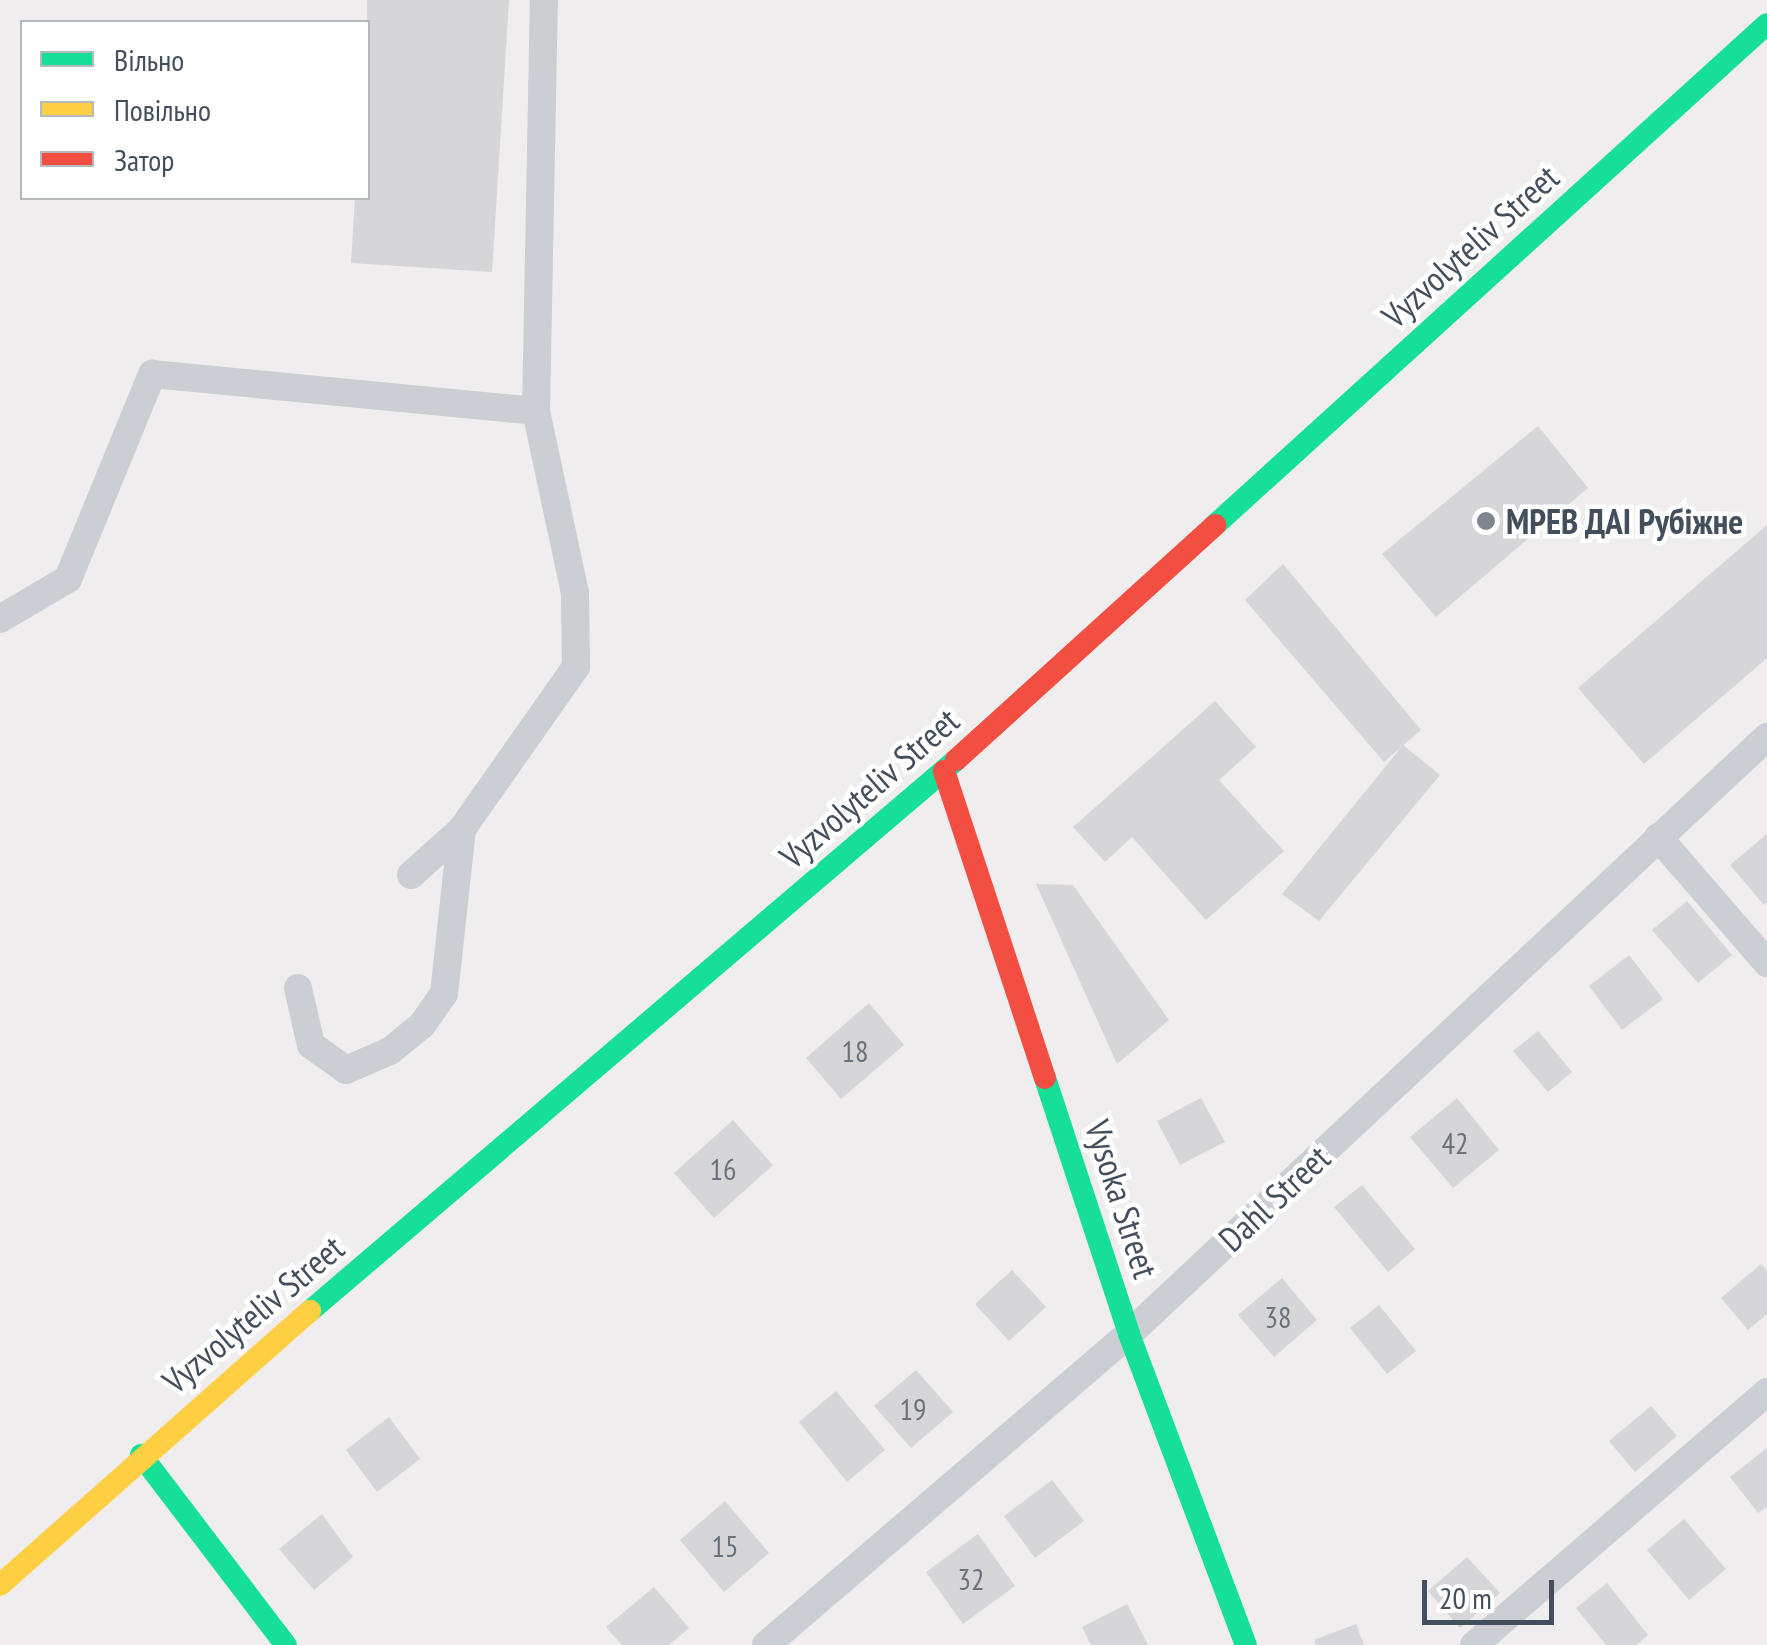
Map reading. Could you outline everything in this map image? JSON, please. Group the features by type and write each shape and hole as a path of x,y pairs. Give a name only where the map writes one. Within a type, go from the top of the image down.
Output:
{"street":[{"name":"Vyzvolyteliv Street","path":"0,1585 141,1455 944,771 1767,24"},
{"name":"Vysoka Street","path":"944,771 1129,1334 1246,1645"},
{"path":"141,1455 286,1645"}],"lane":[{"path":"411,875 462,829 576,667 575,593 536,411 544,0"},
{"path":"0,619 68,579 152,374 536,411"},
{"name":"Dahl Street","path":"766,1645 1129,1334 1767,736"},
{"path":"298,988 311,1045 346,1070 390,1051 422,1025 444,994 462,829"},
{"path":"1658,837 1767,964"},
{"path":"1474,1645 1767,1392"}],"building":[{"path":"367,0 509,0 492,272 351,263 355,200 370,200"},
{"name":"МРЕВ ДАІ Рубіжне","path":"1538,426 1588,488 1436,617 1382,554"},
{"path":"1767,525 1767,658 1644,764 1578,688"},
{"path":"1283,564 1421,730 1384,762 1245,600"},
{"path":"1215,701 1256,747 1219,780 1284,851 1206,920 1132,837 1105,862 1073,827"},
{"path":"1403,745 1440,775 1319,921 1282,894"},
{"path":"1767,834 1767,902 1764,905 1730,865"},
{"path":"1036,884 1073,885 1169,1020 1117,1064"},
{"path":"1687,901 1732,955 1698,983 1652,930"},
{"path":"1629,955 1663,999 1622,1030 1589,986"},
{"path":"869,1003 904,1045 841,1099 806,1058"},
{"path":"1538,1031 1572,1072 1548,1092 1513,1051"},
{"path":"1201,1098 1225,1142 1180,1165 1157,1121"},
{"path":"1457,1098 1499,1150 1453,1188 1410,1137"},
{"path":"733,1120 773,1165 714,1218 674,1173"},
{"path":"1362,1185 1415,1249 1388,1272 1334,1207"},
{"path":"1761,1264 1767,1271 1767,1314 1748,1330 1721,1298"},
{"path":"1012,1270 1046,1307 1009,1341 975,1304"},
{"path":"1282,1278 1317,1320 1274,1357 1238,1315"},
{"path":"1379,1305 1416,1351 1387,1374 1350,1328"},
{"path":"916,1370 953,1412 911,1448 874,1406"},
{"path":"836,1391 885,1450 847,1482 799,1422"},
{"path":"1651,1406 1677,1436 1635,1472 1609,1441"},
{"path":"389,1417 420,1459 377,1492 346,1450"},
{"path":"1767,1448 1767,1507 1758,1513 1730,1477"},
{"path":"1052,1480 1084,1521 1035,1558 1004,1516"},
{"path":"725,1501 769,1553 724,1592 680,1540"},
{"path":"322,1514 353,1557 314,1590 279,1549"},
{"path":"1684,1519 1726,1569 1689,1600 1647,1550"},
{"path":"978,1534 1015,1586 963,1624 926,1572"},
{"path":"1467,1557 1500,1593 1460,1628 1428,1591"},
{"path":"1607,1583 1648,1635 1636,1645 1606,1645 1576,1608"},
{"path":"654,1587 689,1628 669,1645 622,1645 606,1627"},
{"path":"1127,1604 1148,1645 1091,1645 1082,1627"},
{"path":"1356,1624 1364,1645 1316,1645 1314,1640"}],"traffic: fast":[{"path":"1215,525 1767,24"},
{"path":"310,1311 956,760"},
{"path":"1045,1078 1129,1334 1246,1645"},
{"path":"141,1455 286,1645"}],"traffic: slow":[{"path":"0,1585 310,1311"}],"traffic: jam":[{"path":"956,760 1215,525"},
{"path":"944,771 1045,1078"}],"place":[{"name":"МРЕВ ДАІ Рубіжне","path":"1486,521"}]}
